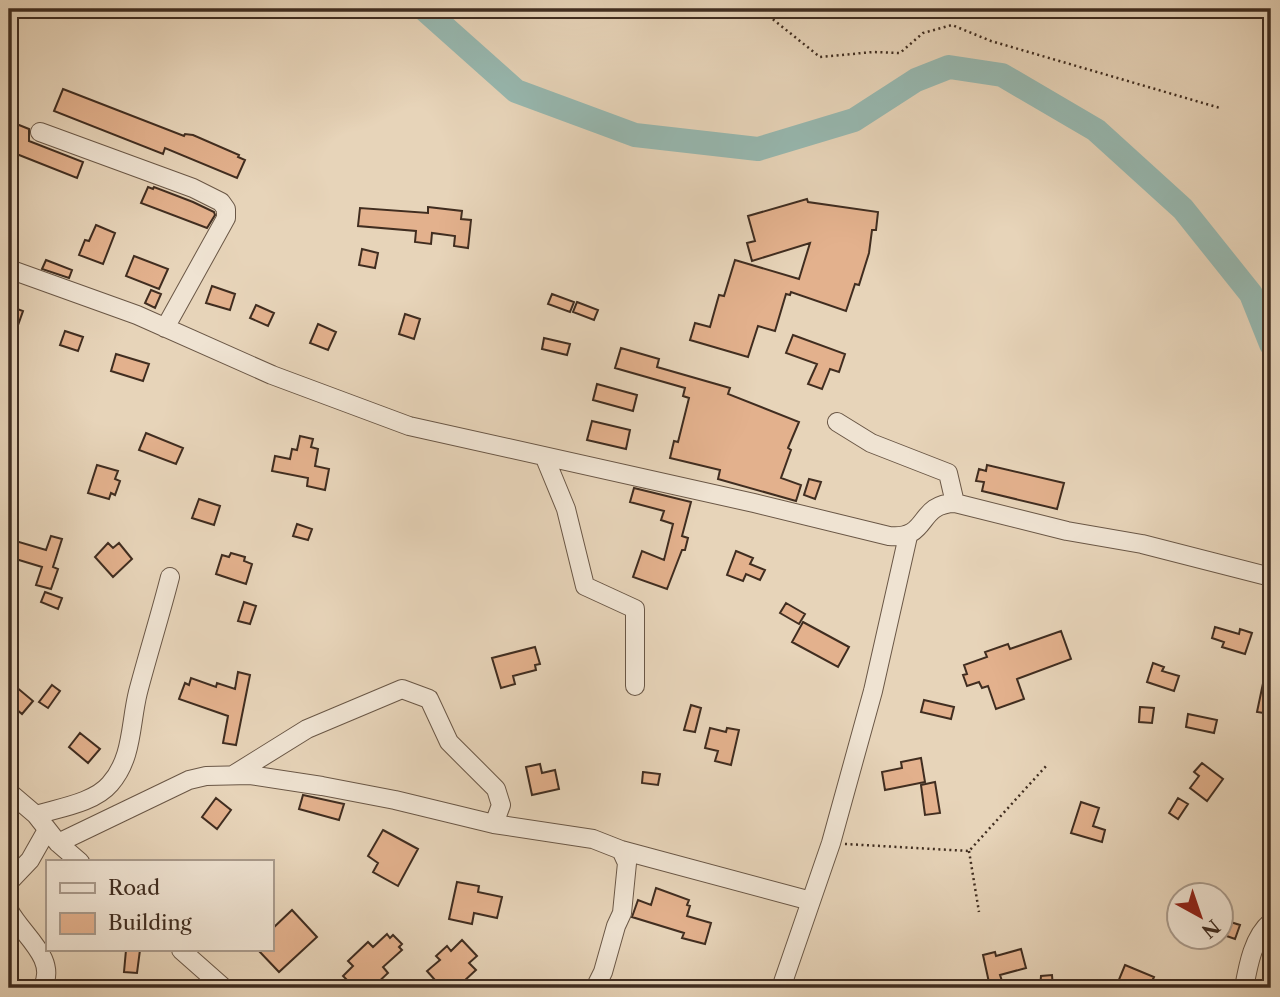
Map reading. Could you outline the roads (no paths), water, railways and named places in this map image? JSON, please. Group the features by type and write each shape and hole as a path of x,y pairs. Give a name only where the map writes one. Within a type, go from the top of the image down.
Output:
{"street":[{"path":"40,132 193,188 221,202 226,209 226,218 165,328"},
{"path":"9,269 165,328 271,375 388,419 545,458 754,503 890,536 908,536 916,531 929,512 936,507 955,503 1067,530 1142,544 1271,578"},
{"path":"837,422 871,443 948,473 955,503"},
{"path":"545,458 566,509 585,586 635,610 635,686"},
{"path":"781,988 831,843 873,691 908,536"},
{"path":"36,815 100,792 110,785 120,770 131,740 138,696 170,578"},
{"path":"230,776 307,729 402,689 429,699 449,742 496,789 501,805 494,824"},
{"path":"9,882 52,837 189,780 206,776 250,775 395,800 494,824 593,839 621,850 811,901"},
{"path":"9,792 36,815 52,837 78,860"},
{"path":"595,988 603,972 615,926 622,913 627,863 621,850"},
{"path":"9,911 45,962 47,978 42,988"},
{"path":"1244,988 1251,957 1259,938 1271,922"},
{"path":"182,951 224,988"}],"waterway":[{"path":"424,9 516,91 635,135 758,149 854,120 916,80 949,67 1002,75 1096,130 1183,209 1251,294 1271,344"}]}
